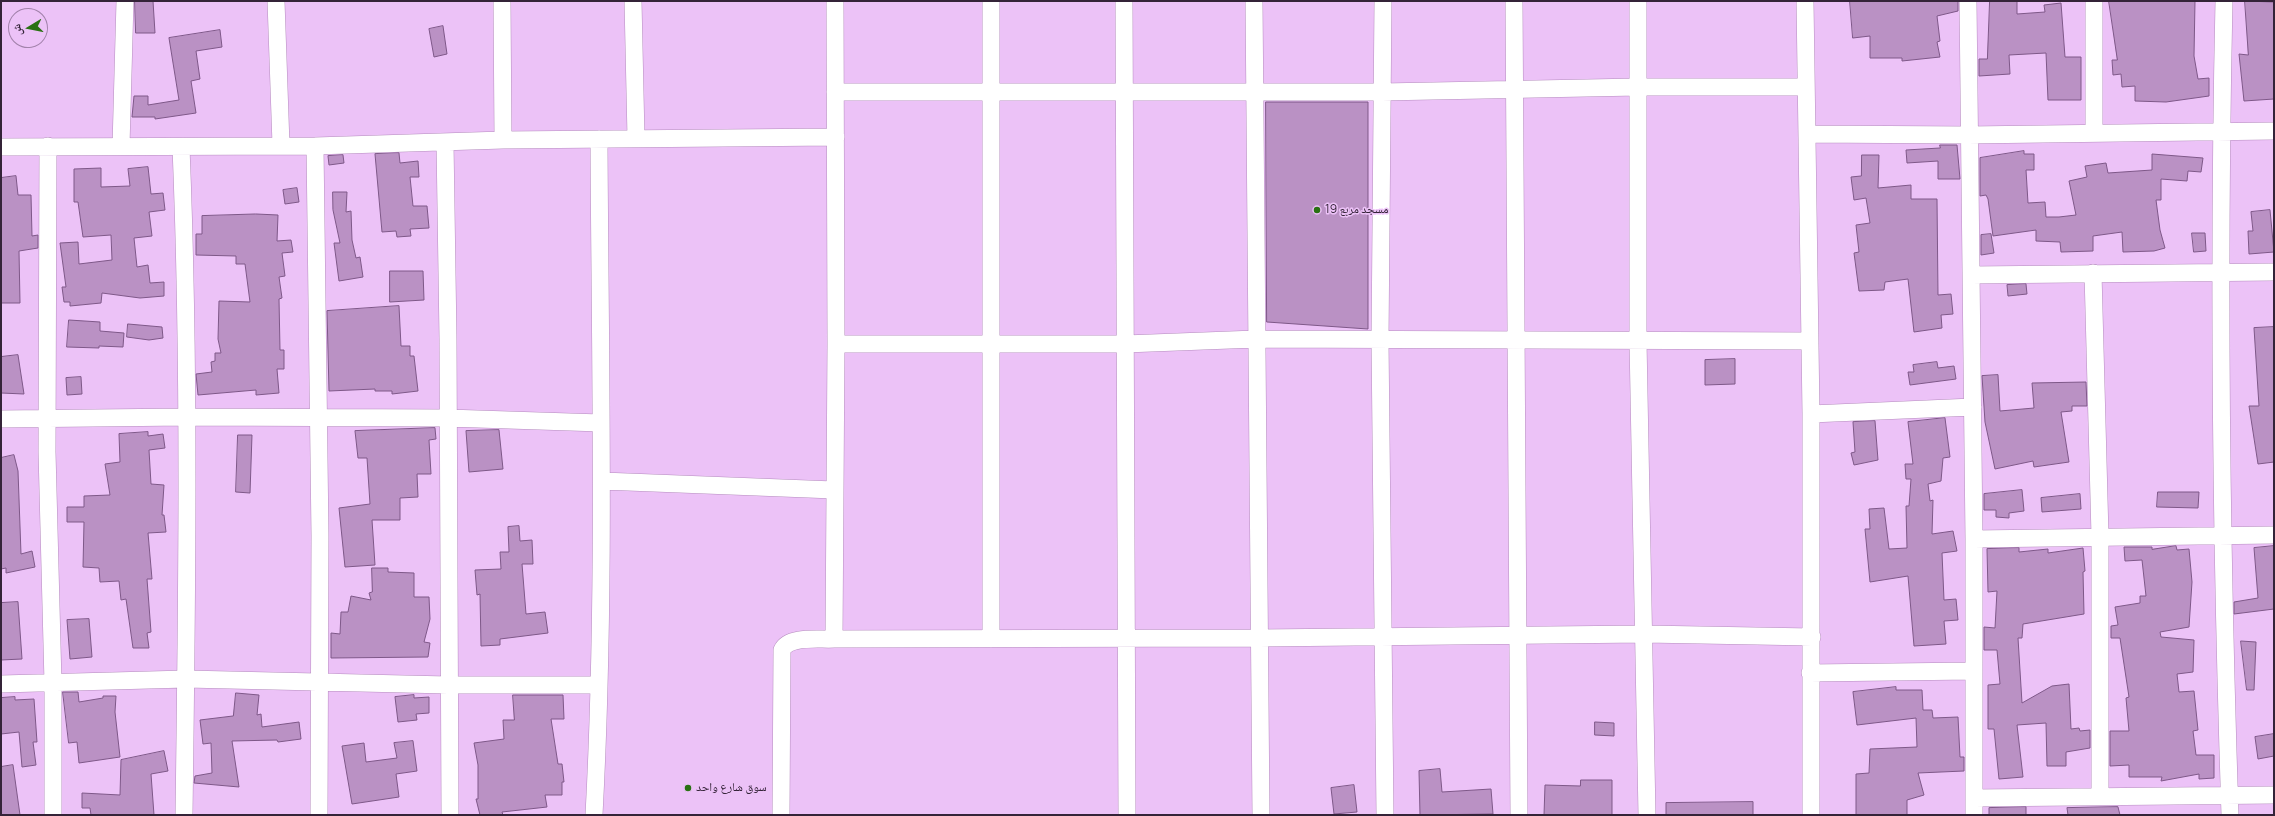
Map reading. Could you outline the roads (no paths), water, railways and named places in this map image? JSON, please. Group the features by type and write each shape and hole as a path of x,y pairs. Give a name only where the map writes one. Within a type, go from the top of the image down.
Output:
{"street":[{"path":"122,146 125,1"},
{"path":"276,1 281,145"},
{"path":"502,1 503,140"},
{"path":"633,1 636,138"},
{"path":"834,639 836,344 835,1"},
{"path":"991,1 991,639"},
{"path":"1124,1 1123,92 1128,815"},
{"path":"1254,1 1253,91 1261,815"},
{"path":"1383,1 1380,340 1385,815"},
{"path":"1514,1 1519,815"},
{"path":"1638,1 1638,341 1645,634 1646,815"},
{"path":"1805,1 1805,87 1811,414 1811,815"},
{"path":"1968,1 1968,135 1974,539 1974,815"},
{"path":"2094,1 2094,132"},
{"path":"2224,1 2221,132 2222,534 2230,815"},
{"path":"835,92 991,90 1123,92 1382,92 1638,87 1805,87"},
{"path":"1807,134 1968,135 2094,132 2274,131"},
{"path":"1,147 315,146 503,140 836,137"},
{"path":"594,815 602,481 599,139"},
{"path":"445,142 448,339 448,685 450,815"},
{"path":"48,146 48,420 53,684 53,815"},
{"path":"181,146 186,277 187,416 184,815"},
{"path":"315,146 319,418 319,815"},
{"path":"1971,275 2274,272"},
{"path":"2094,273 2100,536 2100,796"},
{"path":"836,344 1125,344 1256,340 1516,339 1810,341"},
{"path":"1811,414 1973,407"},
{"path":"1,419 48,420 187,416 447,418 601,423"},
{"path":"602,481 834,490"},
{"path":"1974,539 2222,534 2274,535"},
{"path":"781,815 782,650 784,646 792,641 834,639 1259,638 1645,634 1812,637"},
{"path":"1810,673 1973,670"},
{"path":"1,684 53,684 186,679 448,685 598,685"},
{"path":"1974,798 2274,795"}],"place":[{"name":"مسجد مربع 19","path":"1317,210"},
{"name":"سوق شارع واحد","path":"688,788"}]}
